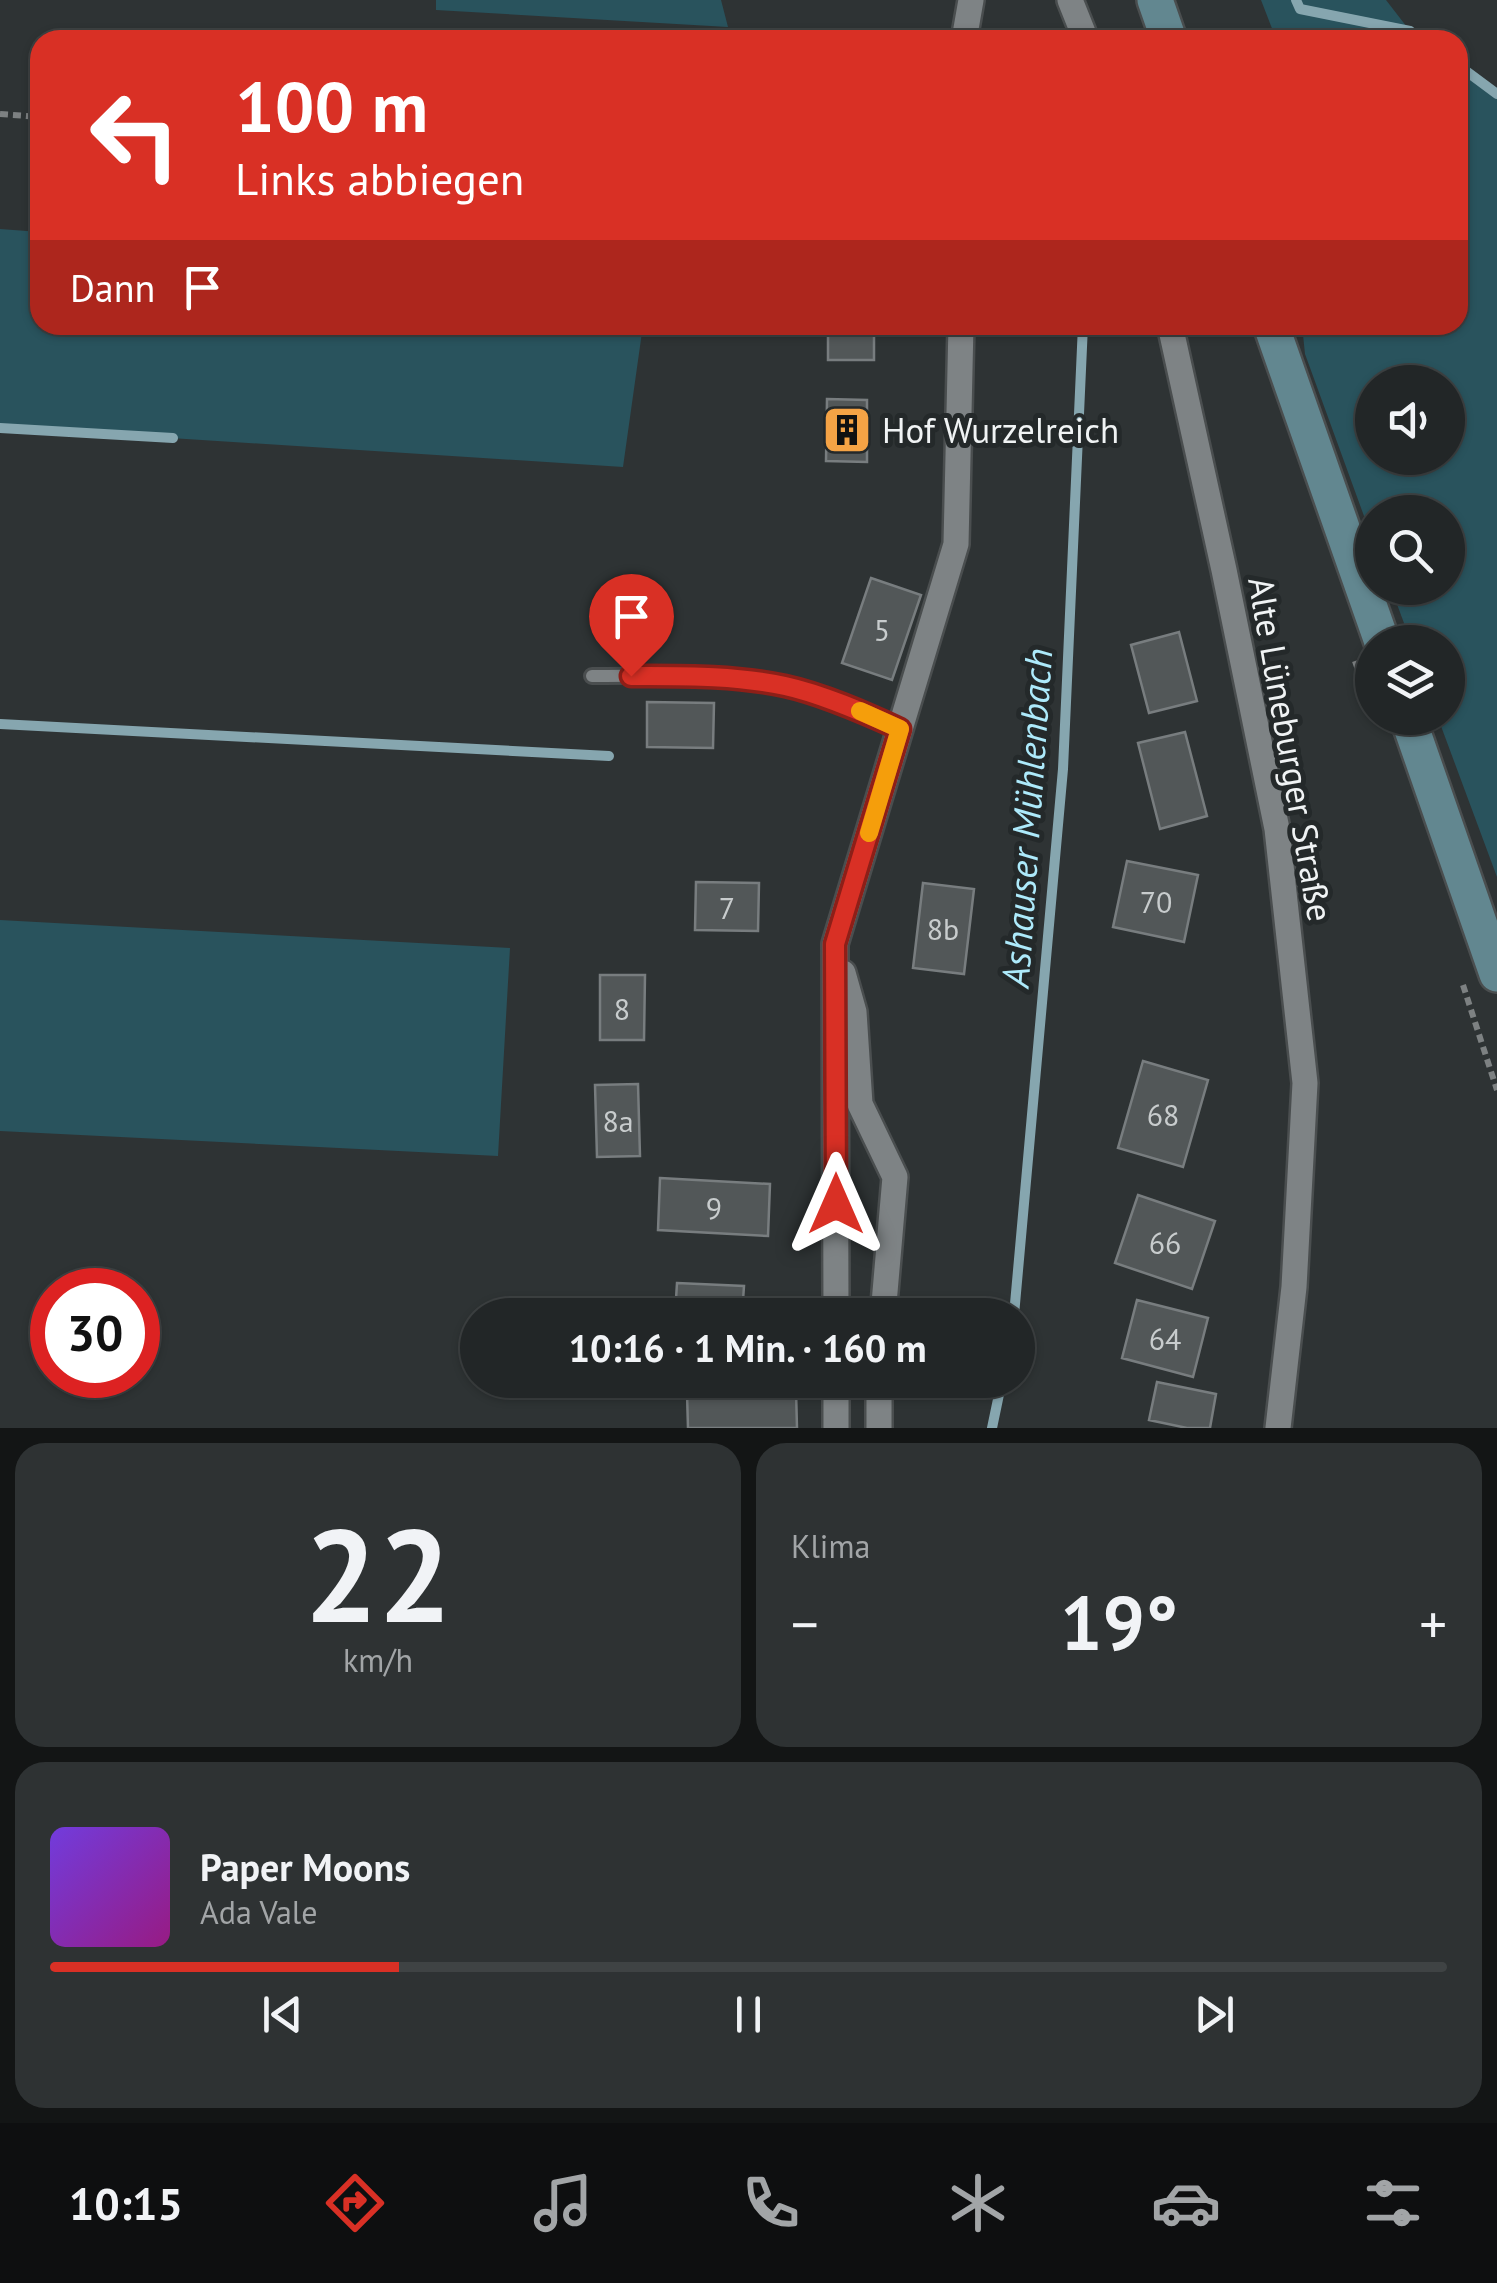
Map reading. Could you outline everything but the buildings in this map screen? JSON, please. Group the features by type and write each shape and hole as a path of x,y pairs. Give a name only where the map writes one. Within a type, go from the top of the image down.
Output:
{"main road":[{"path":"1155,0 1166,30"},
{"path":"1275,335 1376,625"},
{"path":"1414,735 1497,974"}],"street":[{"path":"966,30 971,0"},
{"path":"1070,0 1082,30"},
{"path":"836,1298 835,944 956,544 961,335"},
{"name":"Alte Lüneburger Straße","path":"1172,335 1277,829 1305,1084 1294,1287 1278,1428"},
{"path":"835,944 854,1012 860,1104 895,1178 884,1298"},
{"path":"836,1398 836,1428"},
{"path":"878,1428 879,1398"}],"lane":[{"path":"592,676 709,676 786,686 900,729"}],"path":[{"path":"0,114 30,116"}],"shaded area":[{"path":"436,0 721,0 728,27 436,10"},
{"path":"1261,0 1386,0 1409,30 1273,30"},
{"path":"1468,72 1497,94 1497,877 1444,735 1465,735 1465,625 1405,625 1397,605 1465,605 1465,495 1356,495 1305,354 1303,335 1468,335"},
{"path":"0,229 30,231 30,335 642,335 623,467 0,427"},
{"path":"0,920 510,948 498,1156 0,1131"}],"waterway":[{"path":"1296,0 1300,9 1405,30"},
{"path":"1468,72 1497,94"},
{"name":"Ashauser Mühlenbach","path":"1016,1298 1063,769 1083,335"},
{"path":"0,428 173,438"},
{"path":"0,724 609,756"},
{"name":"Ashauser Mühlenbach","path":"992,1428 998,1398"}],"slow traffic":[{"path":"860,711 900,729 869,833"}],"place":[{"name":"Hof Wurzelreich","path":"847,430"}],"route":[{"path":"631,676 709,676 786,686 900,729 835,944 836,1204"}]}
